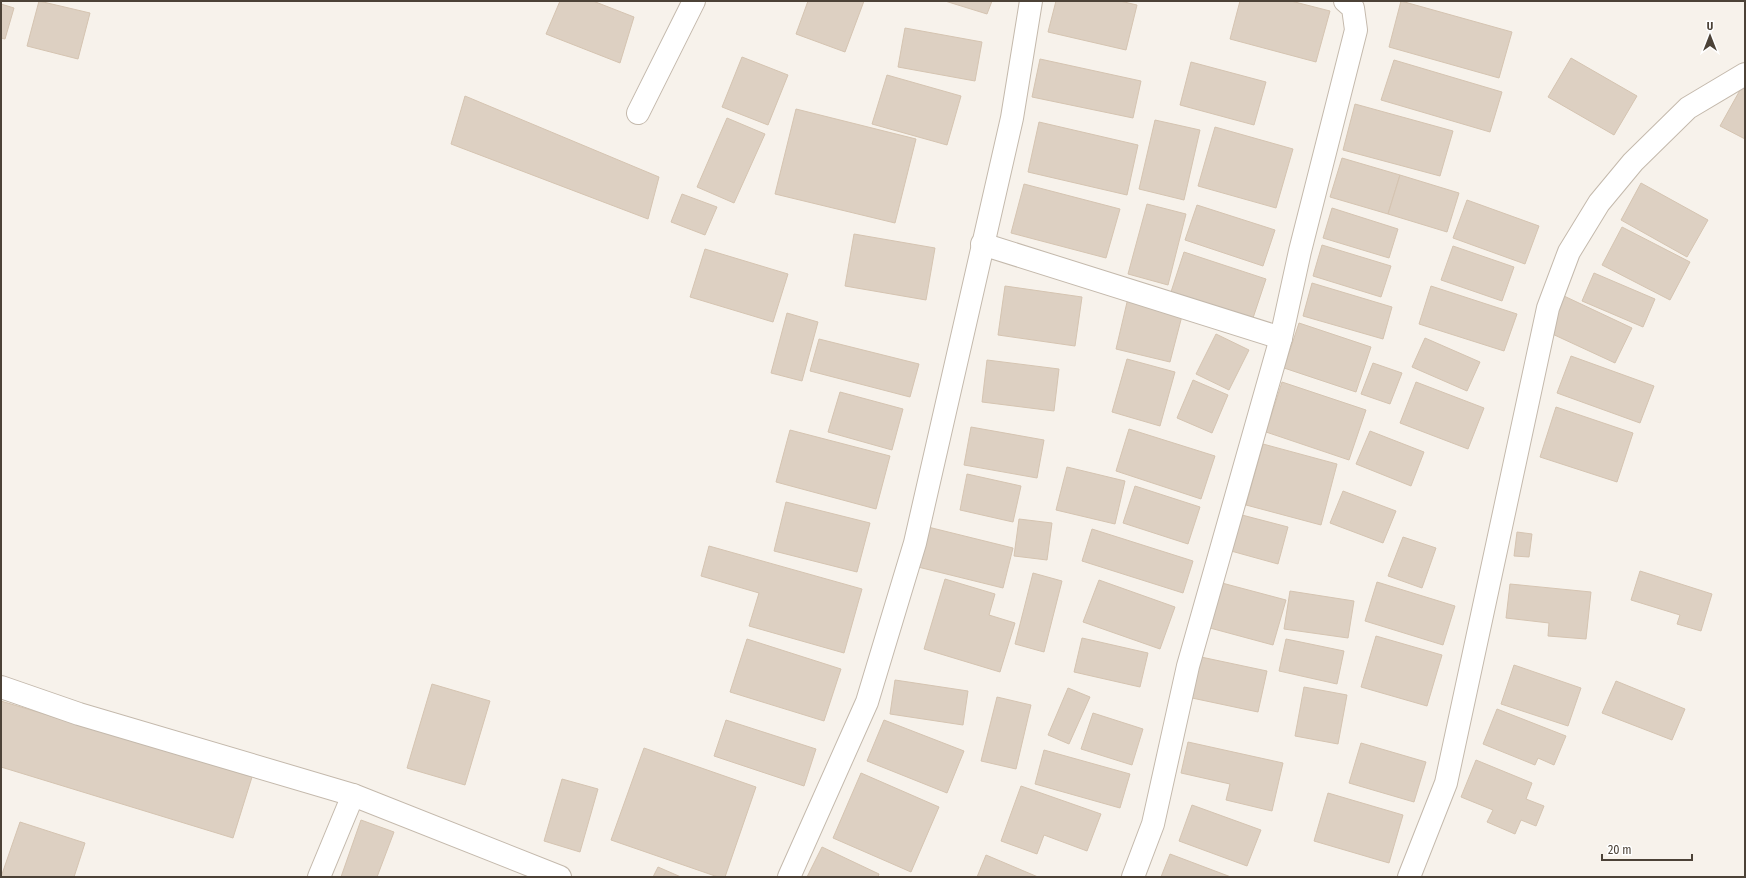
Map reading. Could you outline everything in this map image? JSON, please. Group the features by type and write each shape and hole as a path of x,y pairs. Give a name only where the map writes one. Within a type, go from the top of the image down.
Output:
{"street":[{"path":"638,113 694,1"},
{"path":"789,877 867,702 915,543 982,244 1012,118 1030,1"},
{"path":"1133,877 1153,824 1188,666 1281,338 1300,251 1356,30 1354,8 1345,1"},
{"path":"1409,877 1446,783 1548,308 1569,252 1599,203 1633,162 1688,108 1745,74"},
{"path":"982,244 1281,338"},
{"path":"1,687 79,714 353,795 560,877"},
{"path":"319,877 353,795"}],"building":[{"path":"39,1 90,13 78,59 27,46"},
{"path":"560,1 593,1 634,17 620,63 546,34"},
{"path":"808,1 864,1 845,52 796,34"},
{"path":"945,1 992,1 987,14"},
{"path":"1056,1 1120,1 1137,5 1126,50 1048,32"},
{"path":"1240,1 1291,1 1330,11 1316,62 1230,39"},
{"path":"1401,1 1512,32 1499,78 1389,47"},
{"path":"1,4 14,8 5,39 1,38"},
{"path":"905,28 982,42 975,81 898,67"},
{"path":"742,57 788,75 768,125 722,107"},
{"path":"1571,58 1637,96 1614,135 1548,97"},
{"path":"1040,59 1141,81 1133,118 1032,97"},
{"path":"1394,60 1502,92 1490,132 1381,100"},
{"path":"1191,62 1266,82 1254,125 1180,105"},
{"path":"887,75 961,96 947,145 872,124"},
{"path":"1745,83 1745,139 1720,126"},
{"path":"465,96 659,177 648,219 451,144"},
{"path":"1355,104 1453,131 1440,176 1343,150"},
{"path":"796,109 916,139 895,223 775,194"},
{"path":"727,118 765,134 734,203 697,187"},
{"path":"1155,120 1200,130 1184,200 1139,189"},
{"path":"1039,122 1138,145 1127,195 1028,172"},
{"path":"1215,127 1293,149 1276,208 1198,186"},
{"path":"1342,158 1400,175 1388,214 1330,197"},
{"path":"1400,175 1459,193 1447,232 1388,214"},
{"path":"1641,183 1708,220 1687,257 1621,220"},
{"path":"1024,184 1120,209 1106,258 1011,233"},
{"path":"682,194 717,207 705,235 671,222"},
{"path":"1467,200 1539,226 1525,264 1453,238"},
{"path":"1147,204 1186,214 1168,285 1128,274"},
{"path":"1197,205 1275,230 1263,266 1185,240"},
{"path":"1332,208 1398,229 1389,258 1323,238"},
{"path":"1622,227 1690,262 1670,300 1602,265"},
{"path":"854,234 935,248 926,300 845,286"},
{"path":"1322,245 1391,266 1381,297 1313,276"},
{"path":"1453,246 1514,267 1502,301 1441,280"},
{"path":"705,249 788,274 773,322 690,297"},
{"path":"1184,252 1266,279 1252,321 1170,295"},
{"path":"1594,273 1655,299 1643,327 1582,301"},
{"path":"1312,283 1392,307 1383,339 1303,316"},
{"path":"1005,286 1082,297 1075,346 998,335"},
{"path":"1431,286 1517,314 1504,351 1419,324"},
{"path":"1564,296 1632,328 1615,363 1548,332"},
{"path":"1128,298 1183,312 1170,362 1116,349"},
{"path":"787,313 818,322 802,381 771,373"},
{"path":"1299,323 1371,347 1356,392 1284,368"},
{"path":"1216,334 1249,350 1229,390 1196,374"},
{"path":"1425,338 1480,362 1467,391 1412,367"},
{"path":"819,339 919,364 910,397 810,371"},
{"path":"1571,356 1654,386 1640,423 1557,393"},
{"path":"1127,359 1175,372 1160,426 1112,412"},
{"path":"987,360 1059,369 1054,411 982,402"},
{"path":"1373,363 1402,373 1390,404 1361,394"},
{"path":"1193,380 1228,395 1212,433 1177,418"},
{"path":"1282,382 1366,410 1349,460 1266,432"},
{"path":"1416,382 1484,408 1468,449 1400,423"},
{"path":"840,392 903,409 892,450 828,432"},
{"path":"1556,407 1633,433 1617,482 1540,457"},
{"path":"971,427 1044,440 1037,478 964,465"},
{"path":"1129,429 1215,456 1201,499 1116,471"},
{"path":"790,430 890,456 876,509 776,482"},
{"path":"1370,431 1424,452 1411,486 1356,464"},
{"path":"1263,444 1337,464 1321,525 1246,505"},
{"path":"1067,467 1125,481 1115,524 1056,510"},
{"path":"967,474 1021,486 1013,522 960,510"},
{"path":"1135,486 1200,507 1188,544 1123,523"},
{"path":"1343,491 1396,511 1383,543 1330,523"},
{"path":"786,502 870,523 857,572 774,551"},
{"path":"1242,515 1288,527 1278,564 1231,551"},
{"path":"1019,519 1052,523 1047,560 1014,556"},
{"path":"928,527 1013,548 1003,588 918,567"},
{"path":"1092,529 1193,561 1183,593 1082,561"},
{"path":"1517,532 1532,534 1529,557 1514,556"},
{"path":"1403,537 1436,548 1422,588 1388,576"},
{"path":"709,546 862,589 844,653 749,626 759,593 701,576"},
{"path":"1640,571 1712,594 1701,631 1677,624 1680,615 1631,600"},
{"path":"1033,573 1062,581 1044,652 1015,644"},
{"path":"945,579 995,594 989,615 1015,623 1000,672 924,649"},
{"path":"1099,580 1175,607 1160,649 1083,622"},
{"path":"1377,582 1455,606 1443,645 1365,621"},
{"path":"1222,583 1286,600 1273,645 1210,628"},
{"path":"1510,584 1591,592 1586,639 1548,636 1549,623 1506,618"},
{"path":"1290,591 1354,601 1348,638 1284,629"},
{"path":"1376,636 1442,655 1427,706 1361,687"},
{"path":"1082,638 1148,653 1140,687 1074,672"},
{"path":"747,639 841,669 824,721 730,692"},
{"path":"1286,639 1344,651 1337,684 1279,671"},
{"path":"1201,657 1267,671 1258,712 1192,698"},
{"path":"1514,665 1581,688 1568,726 1501,704"},
{"path":"895,680 968,691 963,725 890,714"},
{"path":"1616,681 1685,709 1672,740 1602,713"},
{"path":"432,684 490,701 465,785 407,768"},
{"path":"1304,687 1347,695 1338,744 1295,736"},
{"path":"1068,688 1090,697 1069,744 1048,735"},
{"path":"997,697 1031,705 1016,769 981,761"},
{"path":"1,701 252,777 233,838 1,767"},
{"path":"1497,709 1566,736 1554,765 1538,758 1535,765 1483,744"},
{"path":"1093,713 1143,729 1132,765 1081,749"},
{"path":"726,720 816,749 804,786 714,756"},
{"path":"884,720 964,751 947,793 867,761"},
{"path":"1188,742 1283,763 1272,811 1226,800 1230,784 1181,773"},
{"path":"1361,743 1426,762 1414,802 1349,783"},
{"path":"644,748 756,787 725,877 718,877 611,840"},
{"path":"1044,750 1130,774 1120,808 1035,784"},
{"path":"1476,760 1532,783 1526,799 1544,806 1536,826 1521,820 1515,834 1487,822 1493,810 1461,797"},
{"path":"861,773 939,807 911,872 833,838"},
{"path":"562,779 598,789 580,852 544,841"},
{"path":"1021,786 1101,814 1087,851 1044,835 1037,854 1001,841"},
{"path":"1328,793 1403,815 1389,863 1314,841"},
{"path":"1192,805 1261,830 1247,866 1179,841"},
{"path":"361,820 394,832 377,877 341,877"},
{"path":"20,822 85,843 74,877 1,877"},
{"path":"822,847 879,874 878,877 807,877"},
{"path":"1170,854 1231,877 1161,877"},
{"path":"986,855 1038,877 977,877"},
{"path":"658,867 681,877 653,877"}]}
